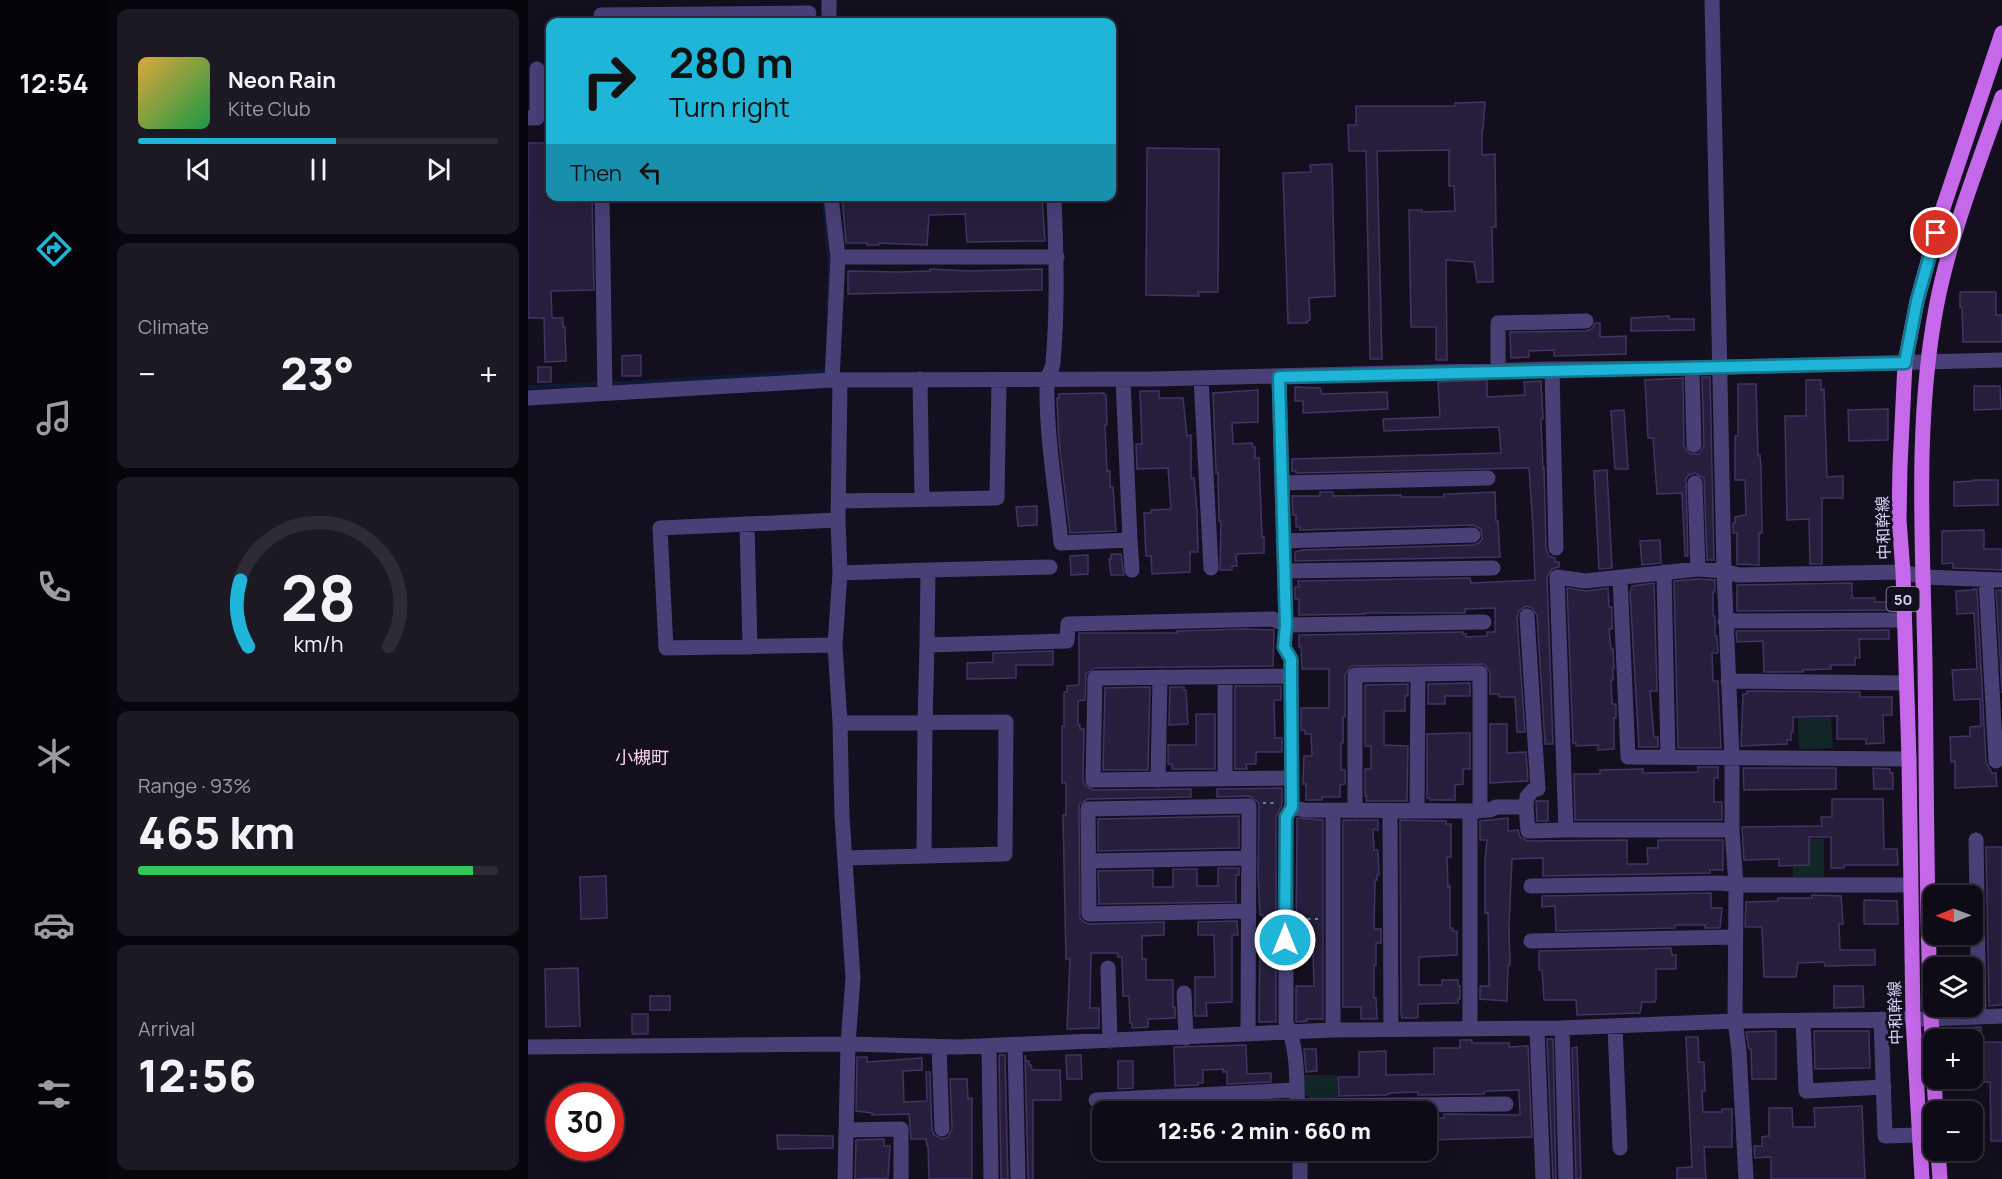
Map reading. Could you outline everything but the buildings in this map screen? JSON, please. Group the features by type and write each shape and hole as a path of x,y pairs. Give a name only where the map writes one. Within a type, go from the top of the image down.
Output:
{"main road":[{"name":"中和幹線","path":"1922,1179 1913,1018 1909,759 1900,498 1905,363 1917,301 1942,211 2002,33"},
{"name":"中和幹線","path":"1934,1101 1929,1019 1921,489 1928,362 1937,304 1949,254 2002,97"},
{"path":"1939,1161 1940,1179"}],"street":[{"path":"829,0 829,18"},
{"path":"1712,0 1725,621 1736,885 1735,1021 1739,1051 1746,1179"},
{"path":"601,12 809,13"},
{"path":"528,118 537,118 539,69"},
{"path":"602,201 605,393"},
{"path":"832,201 838,258 836,380 840,501 838,520 840,573 835,645 853,978 848,1044 845,1179"},
{"path":"1054,201 1057,257 1053,365 1047,380 1049,436 1061,543 1130,540"},
{"path":"838,258 1057,257"},
{"path":"1498,371 1498,323 1586,321"},
{"path":"528,398 836,380 999,381 1279,377 2002,360"},
{"path":"1552,369 1556,548"},
{"path":"1692,369 1694,445"},
{"path":"1279,377 1286,625 1284,647 1291,659 1292,807 1286,817 1286,1023 1290,1033 1298,1101"},
{"path":"1201,378 1211,568"},
{"path":"920,379 922,499"},
{"path":"1123,379 1132,570"},
{"path":"840,501 997,498 999,381"},
{"path":"1282,483 1488,478"},
{"path":"1695,483 1698,569"},
{"path":"835,645 666,648 660,528 838,520"},
{"path":"747,524 750,646"},
{"path":"1283,541 1473,535"},
{"path":"840,573 1050,567"},
{"path":"1284,571 1493,568"},
{"path":"1566,830 1557,577 1585,581 1698,569 1724,571 1738,575 1903,572 1924,577 2002,580"},
{"path":"924,856 924,722 928,570"},
{"path":"1664,572 1668,757"},
{"path":"1620,578 1628,757 1909,759"},
{"path":"1986,580 1996,761"},
{"path":"1527,616 1538,789 1533,790 1527,797 1528,831 1732,830"},
{"path":"927,645 1067,641 1068,624 1273,619 1286,625 1484,622"},
{"path":"1725,621 1903,620"},
{"path":"1355,811 1356,675 1480,673 1470,1029"},
{"path":"1418,674 1418,810"},
{"path":"1291,676 1095,678 1093,780 1292,778"},
{"path":"1158,780 1160,677"},
{"path":"1225,677 1225,779"},
{"path":"1728,681 1906,682"},
{"path":"840,723 1006,722 1005,854 845,858"},
{"path":"1248,1034 1249,911 1249,806 1088,809 1089,914 1249,911"},
{"path":"1292,807 1304,810 1333,811 1475,811 1490,810 1496,807 1526,807"},
{"path":"1333,811 1333,1030"},
{"path":"1390,811 1391,1029"},
{"path":"1976,840 1978,957"},
{"path":"1089,861 1249,858"},
{"path":"1531,886 1722,883 1736,885 1910,885"},
{"path":"1531,941 1735,937"},
{"path":"1108,968 1110,1041"},
{"path":"1184,993 1186,1038"},
{"path":"1983,1017 2002,1016"},
{"path":"528,1047 848,1044 989,1046 1333,1030 1537,1029 1735,1021 1979,1017"},
{"path":"1881,1019 1885,1136 1919,1135"},
{"path":"1803,1020 1806,1091 1884,1087"},
{"path":"1615,1027 1620,1148"},
{"path":"1562,1028 1566,1179"},
{"path":"1537,1029 1543,1179"},
{"path":"1015,1045 1018,1179"},
{"path":"989,1046 991,1179"},
{"path":"939,1047 942,1129"},
{"path":"1096,1100 1297,1090"},
{"path":"1437,1106 1506,1104"},
{"path":"846,1130 901,1129 901,1179"},
{"path":"1300,1161 1300,1179"}],"path":[{"path":"1249,806 1257,803 1283,804 1292,807"},
{"path":"1285,919 1333,919"}],"green space":[{"path":"1831,717 1833,748 1799,749 1798,718"},
{"path":"1793,839 1824,839 1824,878 1793,878"},
{"path":"1302,1075 1337,1075 1338,1100 1311,1100 1304,1093"}],"waterway":[{"path":"824,201 830,265 828,309"},
{"path":"609,384 826,371 826,368"},
{"path":"528,387 602,384"}],"district":[{"name":"小槻町","path":"642,757"}],"route":[{"path":"1285,940 1286,817 1292,807 1291,659 1284,647 1286,625 1279,377 1552,369 1692,369 1905,363 1917,301 1936,233"}]}
